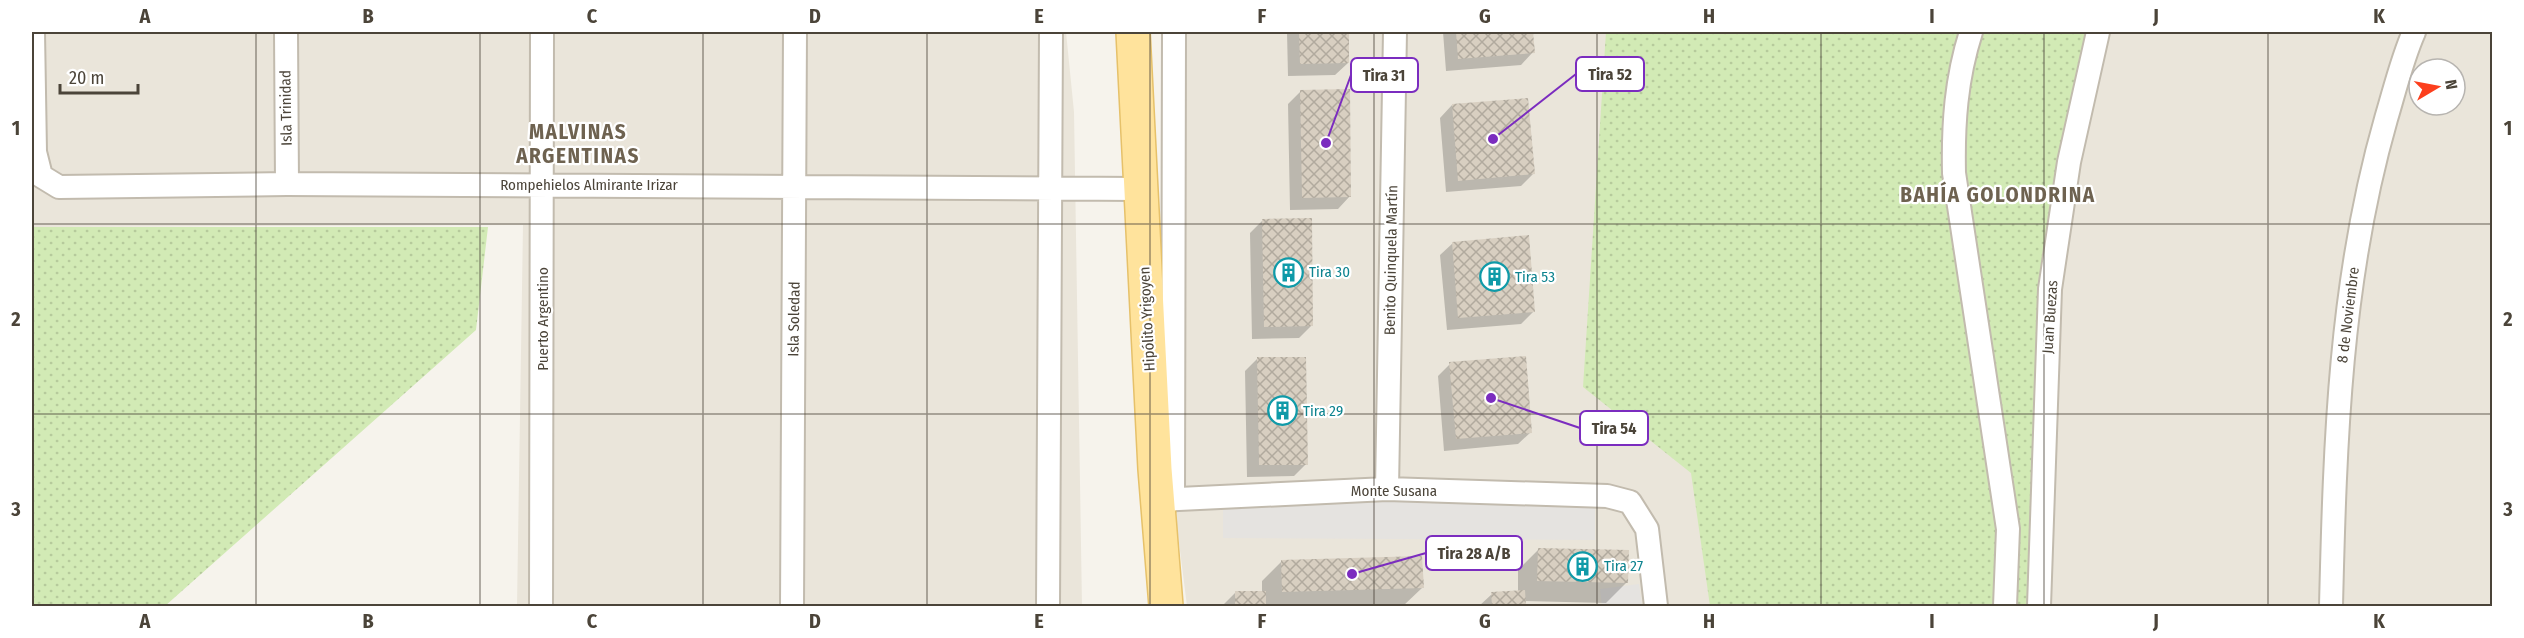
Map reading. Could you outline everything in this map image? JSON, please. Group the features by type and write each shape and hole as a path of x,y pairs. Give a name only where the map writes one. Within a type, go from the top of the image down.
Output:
{"main road":[{"name":"Hipólito Yrigoyen","path":"1115,32 1165,500 1166,606"},
{"name":"Hipólito Yrigoyen","path":"1133,32 1131,189 1144,606"}],"street":[{"name":"Rompehielos Almirante Irizar","path":"33,32 35,152 41,176 59,187 287,184 1131,189"},
{"name":"Isla Trinidad","path":"286,32 287,184"},
{"name":"Puerto Argentino","path":"541,606 542,32"},
{"name":"Isla Soledad","path":"792,606 796,186 795,32"},
{"path":"1048,606 1052,188 1051,32"},
{"path":"1165,500 1174,32"},
{"name":"Benito Quinquela Martín","path":"1387,489 1395,32"},
{"path":"1971,32 1962,61 1953,117 1954,173 2008,529 2005,606"},
{"name":"Juan Buezas","path":"2039,606 2050,289 2070,162 2098,32"},
{"name":"8 de Noviembre","path":"2331,606 2336,432 2348,294 2373,166 2414,32"},
{"name":"Monte Susana","path":"1165,500 1387,489 1607,496 1630,502 1647,529 1656,606"}],"shaded area":[{"path":"32,32 1066,32 1074,112 1082,606 517,606 523,225 32,227"},
{"path":"1185,32 2492,32 2492,606 1187,606 1176,519"},
{"path":"1223,500 1595,501 1595,540 1223,538"},
{"path":"1639,584 1642,606 1602,606 1600,589"}],"green space":[{"path":"1606,32 2095,32 2046,288 2038,606 1710,606 1691,473 1583,387"},
{"path":"32,227 488,227 476,330 165,606 32,606"}],"building":[{"path":"1299,32 1349,32 1349,63 1300,64"},
{"path":"1456,32 1533,32 1535,53 1458,59"},
{"path":"1350,89 1351,197 1302,198 1300,90"},
{"path":"1528,98 1535,174 1458,181 1452,104"},
{"name":"Tira 30","path":"1312,218 1313,326 1264,327 1262,219"},
{"name":"Tira 53","path":"1529,235 1535,312 1458,318 1452,242"},
{"path":"1526,356 1532,433 1456,439 1449,362"},
{"name":"Tira 29","path":"1257,357 1306,357 1308,465 1259,465"},
{"name":"Tira 27","path":"1538,548 1629,550 1628,583 1537,581"},
{"path":"1422,556 1424,588 1282,592 1281,560"},
{"path":"1525,590 1526,606 1492,606 1491,592"},
{"path":"1235,591 1266,591 1266,606 1235,606"}],"place":[{"name":"Tira 52","path":"1493,139"},
{"name":"Tira 31","path":"1326,143"},
{"name":"Tira 30","path":"1288,272"},
{"name":"Tira 53","path":"1494,277"},
{"name":"Tira 54","path":"1491,398"},
{"name":"Tira 29","path":"1282,411"},
{"name":"Tira 27","path":"1583,566"},
{"name":"Tira 28 A/B","path":"1352,574"}],"district":[{"name":"MALVINAS ARGENTINAS","path":"578,144"},
{"name":"BAHÍA GOLONDRINA","path":"1998,195"}]}
